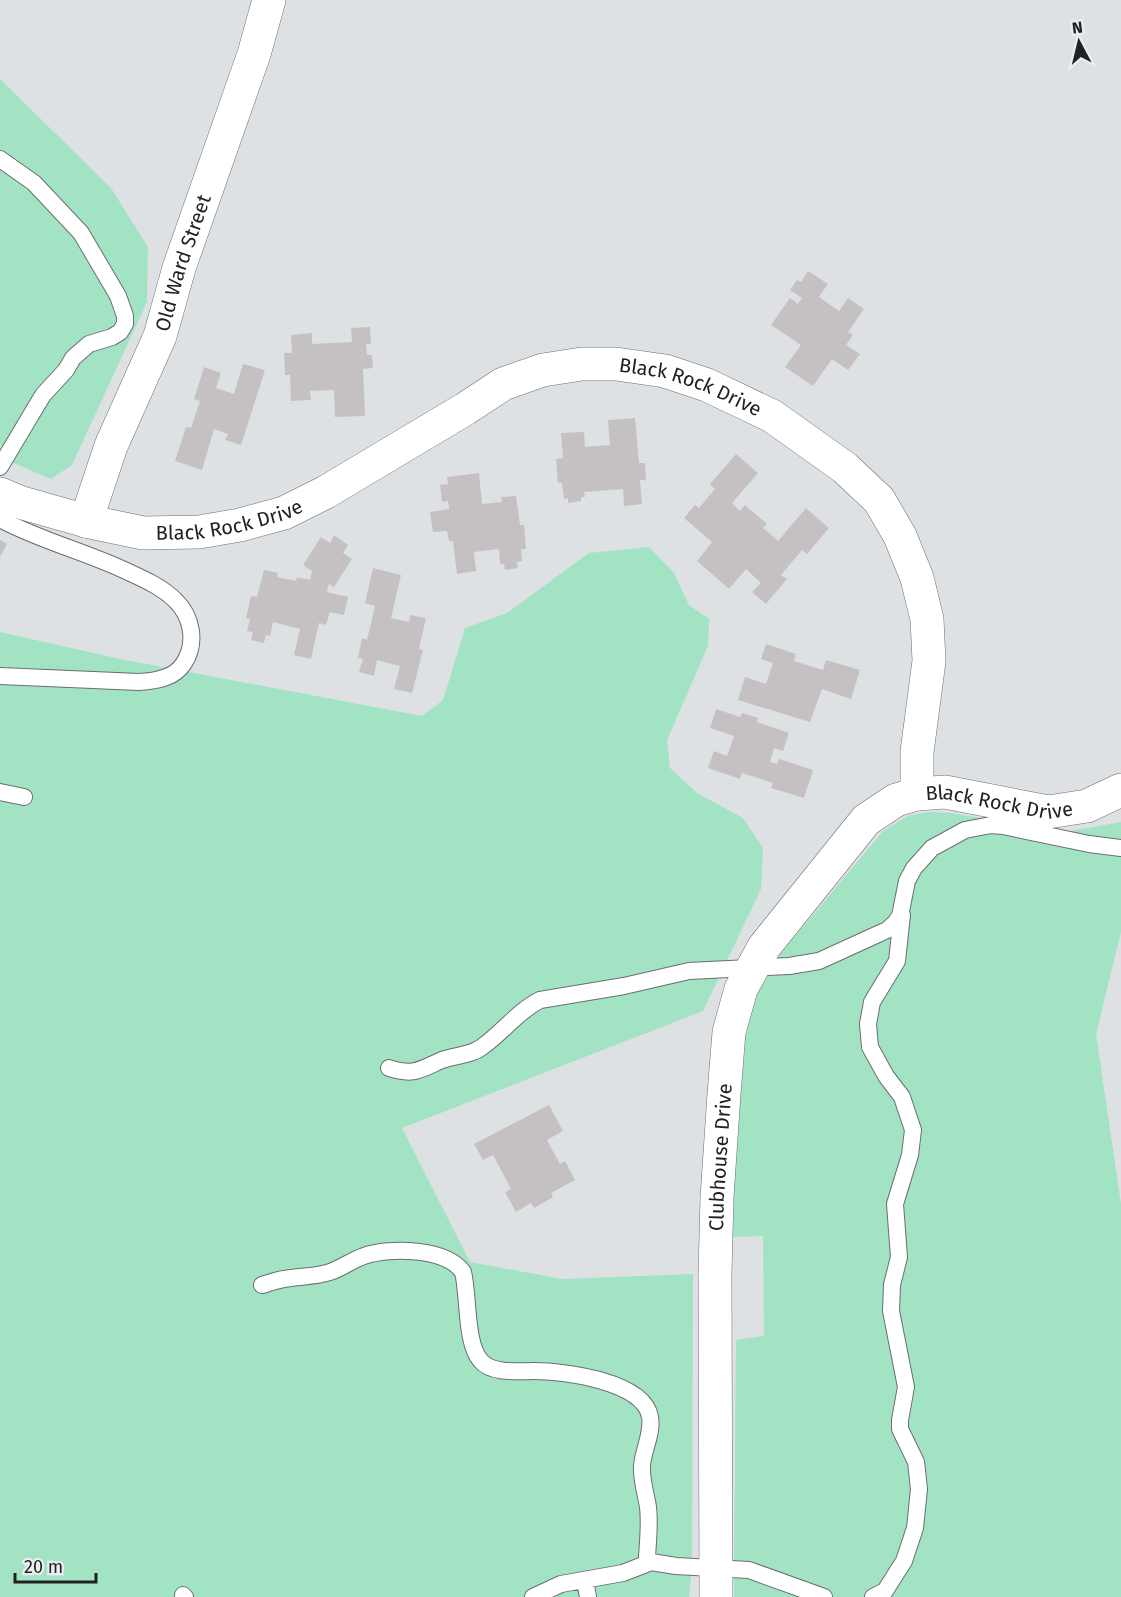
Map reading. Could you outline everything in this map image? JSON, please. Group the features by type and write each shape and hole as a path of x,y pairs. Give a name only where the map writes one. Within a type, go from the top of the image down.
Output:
{"street":[{"name":"Old Ward Street","path":"86,521 111,446 160,336 179,268 254,54 269,0"},
{"name":"Black Rock Drive","path":"0,494 19,502 86,521 143,533 199,532 240,525 284,513 326,492 503,384 543,370 582,364 616,364 665,371 707,385 772,416 845,468 879,500 900,536 917,578 927,619 929,661 918,753 917,794 945,792 1048,812 1087,806 1121,790"},
{"name":"Clubhouse Drive","path":"716,1582 717,1197 729,1032 741,989 751,968 771,939 866,820 896,800 917,794"}],"lane":[{"path":"0,159 34,183 81,233 118,296 125,316 125,324 120,332 112,337 88,344 73,358 66,370 44,395 0,467"},
{"path":"0,519 19,529 110,564 161,589 176,600 186,614 192,642 190,653 183,665 169,676 155,681 0,676"},
{"path":"0,792 24,797"},
{"path":"873,1597 885,1591 904,1562 915,1528 919,1489 916,1462 900,1429 906,1387 891,1311 892,1285 899,1257 895,1204 910,1155 913,1130 902,1097 886,1076 870,1047 868,1023 872,1002 897,961 907,881 923,856 932,848 976,827 1003,826 1089,844 1121,848"},
{"path":"389,1068 418,1072 443,1060 475,1051 507,1027 530,1005 540,1000 624,986 689,971 804,965 836,954 887,930 895,923 902,908"},
{"path":"262,1285 330,1272 364,1255 374,1253 422,1252 449,1259 458,1264 466,1283 471,1335 475,1351 481,1361 489,1367 501,1370 564,1372 581,1375 632,1393 644,1403 651,1416 642,1468 649,1521 647,1557 651,1562"},
{"path":"533,1597 561,1584 623,1573 651,1562 676,1566 716,1582 748,1570 824,1597"},
{"path":"585,1580 588,1597"}],"green space":[{"path":"0,79 111,188 148,247 147,302 72,465 51,479 11,462 0,444"},
{"path":"649,547 674,573 689,605 709,619 708,646 667,740 670,768 697,793 743,818 763,848 761,889 703,1011 402,1128 470,1262 562,1279 693,1274 692,1569 689,1597 0,1597 0,632 120,659 422,716 443,700 465,628 507,613 589,553"},
{"path":"930,812 951,813 1065,832 1121,822 1121,932 1096,1034 1121,1204 1121,1597 734,1597 736,1340 764,1336 763,1236 733,1237 735,1097 745,1032 759,988 782,952 883,831 910,815"}],"building":[{"path":"808,271 828,284 819,297 839,311 848,298 864,309 848,332 853,335 846,345 860,354 848,370 832,359 813,386 785,367 801,345 771,325 790,298 798,304 802,298 790,290 797,280 801,282"},
{"path":"370,327 371,344 366,344 367,355 372,355 373,368 363,369 365,416 335,417 334,390 310,391 311,400 291,401 290,375 285,375 284,353 292,353 291,335 312,333 312,344 352,342 351,328"},
{"path":"243,364 265,370 241,445 225,440 228,434 214,429 202,470 175,461 186,427 191,428 200,401 194,399 204,367 221,373 216,388 234,394"},
{"path":"635,418 639,463 645,463 646,480 640,480 642,504 624,506 623,489 584,492 585,497 581,497 581,501 568,503 568,498 564,499 562,483 558,483 556,459 563,458 561,433 584,432 585,447 610,445 608,420"},
{"path":"736,454 758,473 732,503 740,511 745,505 767,524 763,528 778,541 806,508 829,528 807,554 802,550 781,575 787,579 766,604 752,592 761,583 746,569 729,589 697,561 712,542 684,518 695,505 699,508 715,489 710,484"},
{"path":"479,473 482,504 502,502 501,497 516,496 520,525 524,525 526,549 521,549 522,561 517,562 518,568 505,570 504,564 500,564 499,549 474,552 476,571 457,574 453,541 449,541 447,531 433,532 430,512 449,509 448,501 442,502 440,485 448,484 447,477"},
{"path":"334,535 348,545 343,553 352,559 334,587 329,584 327,592 348,597 344,615 330,612 326,625 319,623 311,659 294,655 300,629 273,622 270,636 266,635 264,643 251,640 253,632 247,631 250,619 246,618 251,596 257,597 264,570 278,573 277,577 296,581 297,577 310,580 312,571 303,565 321,537 330,543"},
{"path":"0,540 7,544 0,557"},
{"path":"373,568 401,575 391,618 409,622 410,615 426,618 419,649 423,650 412,693 394,689 400,666 377,660 374,676 359,672 363,659 358,658 362,638 367,640 375,606 365,603"},
{"path":"766,644 796,654 794,661 823,670 826,660 860,670 851,699 822,689 810,722 738,700 745,677 766,684 773,663 761,659"},
{"path":"716,709 740,717 742,713 758,718 757,722 789,733 783,751 774,748 770,762 777,764 779,759 813,770 804,798 771,788 773,783 742,773 740,779 708,768 714,751 727,756 734,736 710,728"},
{"path":"549,1105 563,1131 547,1140 560,1164 565,1161 575,1180 551,1193 553,1197 534,1208 531,1203 516,1212 505,1192 511,1189 493,1155 483,1160 474,1144"}]}
